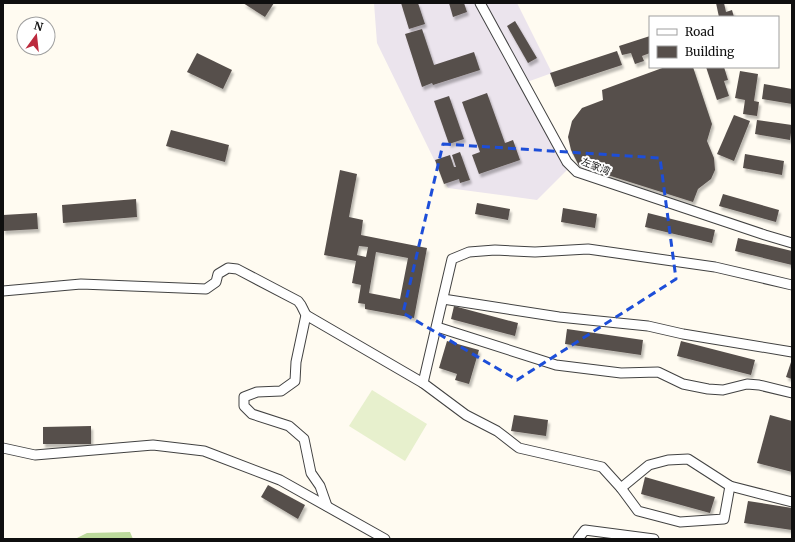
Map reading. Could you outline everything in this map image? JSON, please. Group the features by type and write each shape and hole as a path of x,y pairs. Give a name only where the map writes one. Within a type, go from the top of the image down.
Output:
{"street":[{"name":"左家湾","path":"480,3 567,162 577,172 765,236 792,243"},
{"path":"423,383 452,259 469,252 495,250 535,252 588,249 715,267 792,285"},
{"path":"3,291 81,284 206,289 216,282 218,274 228,268 237,270 298,301 302,305 306,315 296,362 295,382 281,391 257,392 244,397 244,406 252,414 289,426 304,439 311,473 320,486 326,506"},
{"path":"443,299 559,317 648,326 683,334 792,352"},
{"path":"306,315 423,383 466,415 497,431 520,448 602,467 621,488 638,512 680,522 724,519 730,486"},
{"path":"437,327 556,365 621,373 658,372 683,384 708,389 723,390 747,384 759,384 792,393"},
{"path":"3,448 35,455 153,445 204,451 280,480 385,539"},
{"path":"621,488 650,465 668,460 688,459 730,486 792,502"},
{"path":"578,539 585,530 654,539"}],"highlighted area":[{"path":"443,144 660,158 676,279 517,380 403,313"}],"shaded area":[{"path":"374,3 517,3 552,73 527,82 567,170 537,200 448,188 377,43"}],"green space":[{"path":"372,390 427,424 405,461 349,426"},
{"path":"130,532 133,539 75,539 87,533"}],"building":[{"path":"243,3 274,3 265,17"},
{"path":"401,3 418,3 425,24 409,29"},
{"path":"449,3 464,3 467,12 453,17"},
{"path":"716,3 724,3 726,12 732,10 734,16 719,16"},
{"path":"515,21 537,58 528,63 507,26"},
{"path":"422,29 434,65 474,52 480,70 422,87 405,34"},
{"path":"649,36 649,53 642,56 644,61 635,64 631,53 622,55 619,46"},
{"path":"617,51 622,65 555,87 550,73"},
{"path":"197,53 232,70 223,89 187,72"},
{"path":"662,68 693,68 712,124 707,141 714,158 715,170 711,179 698,189 693,202 579,166 571,150 568,137 572,121 582,108 603,100 602,90"},
{"path":"706,68 724,68 728,80 724,81 729,96 717,100"},
{"path":"740,71 758,74 754,101 759,102 757,116 743,114 745,100 735,98"},
{"path":"764,84 792,89 792,104 762,99"},
{"path":"487,93 505,143 513,140 520,160 479,174 472,155 480,152 462,102"},
{"path":"449,96 464,139 449,144 434,101"},
{"path":"734,115 750,121 734,161 717,154"},
{"path":"757,120 792,125 790,140 755,134"},
{"path":"171,130 229,145 225,162 166,146"},
{"path":"460,152 470,180 460,183 459,179 444,184 435,160 450,155 454,167 456,167 452,155"},
{"path":"745,154 784,161 782,175 743,168"},
{"path":"340,170 357,174 349,217 363,220 361,235 427,248 414,318 365,309 365,304 358,303 361,285 352,283 356,261 324,255","holes":["359,246 368,247 366,257 357,255","376,252 408,258 400,299 369,293"]},
{"path":"723,194 779,210 776,222 719,206"},
{"path":"136,199 137,217 63,223 62,205"},
{"path":"477,203 510,209 508,220 475,214"},
{"path":"563,208 597,214 595,228 561,222"},
{"path":"37,213 38,229 3,231 3,215"},
{"path":"648,213 715,230 712,243 645,227"},
{"path":"738,238 792,251 792,265 735,251"},
{"path":"454,306 518,323 515,336 451,319"},
{"path":"567,329 643,340 641,355 565,344"},
{"path":"447,341 479,350 469,384 455,380 457,374 439,368"},
{"path":"681,341 755,360 751,375 677,356"},
{"path":"792,359 792,379 786,377"},
{"path":"514,415 548,420 546,436 511,431"},
{"path":"770,415 792,421 792,472 757,463"},
{"path":"91,426 91,444 43,444 43,427"},
{"path":"645,477 715,497 710,513 641,494"},
{"path":"268,485 305,505 298,519 261,497"},
{"path":"748,501 792,508 792,530 744,523"}]}
